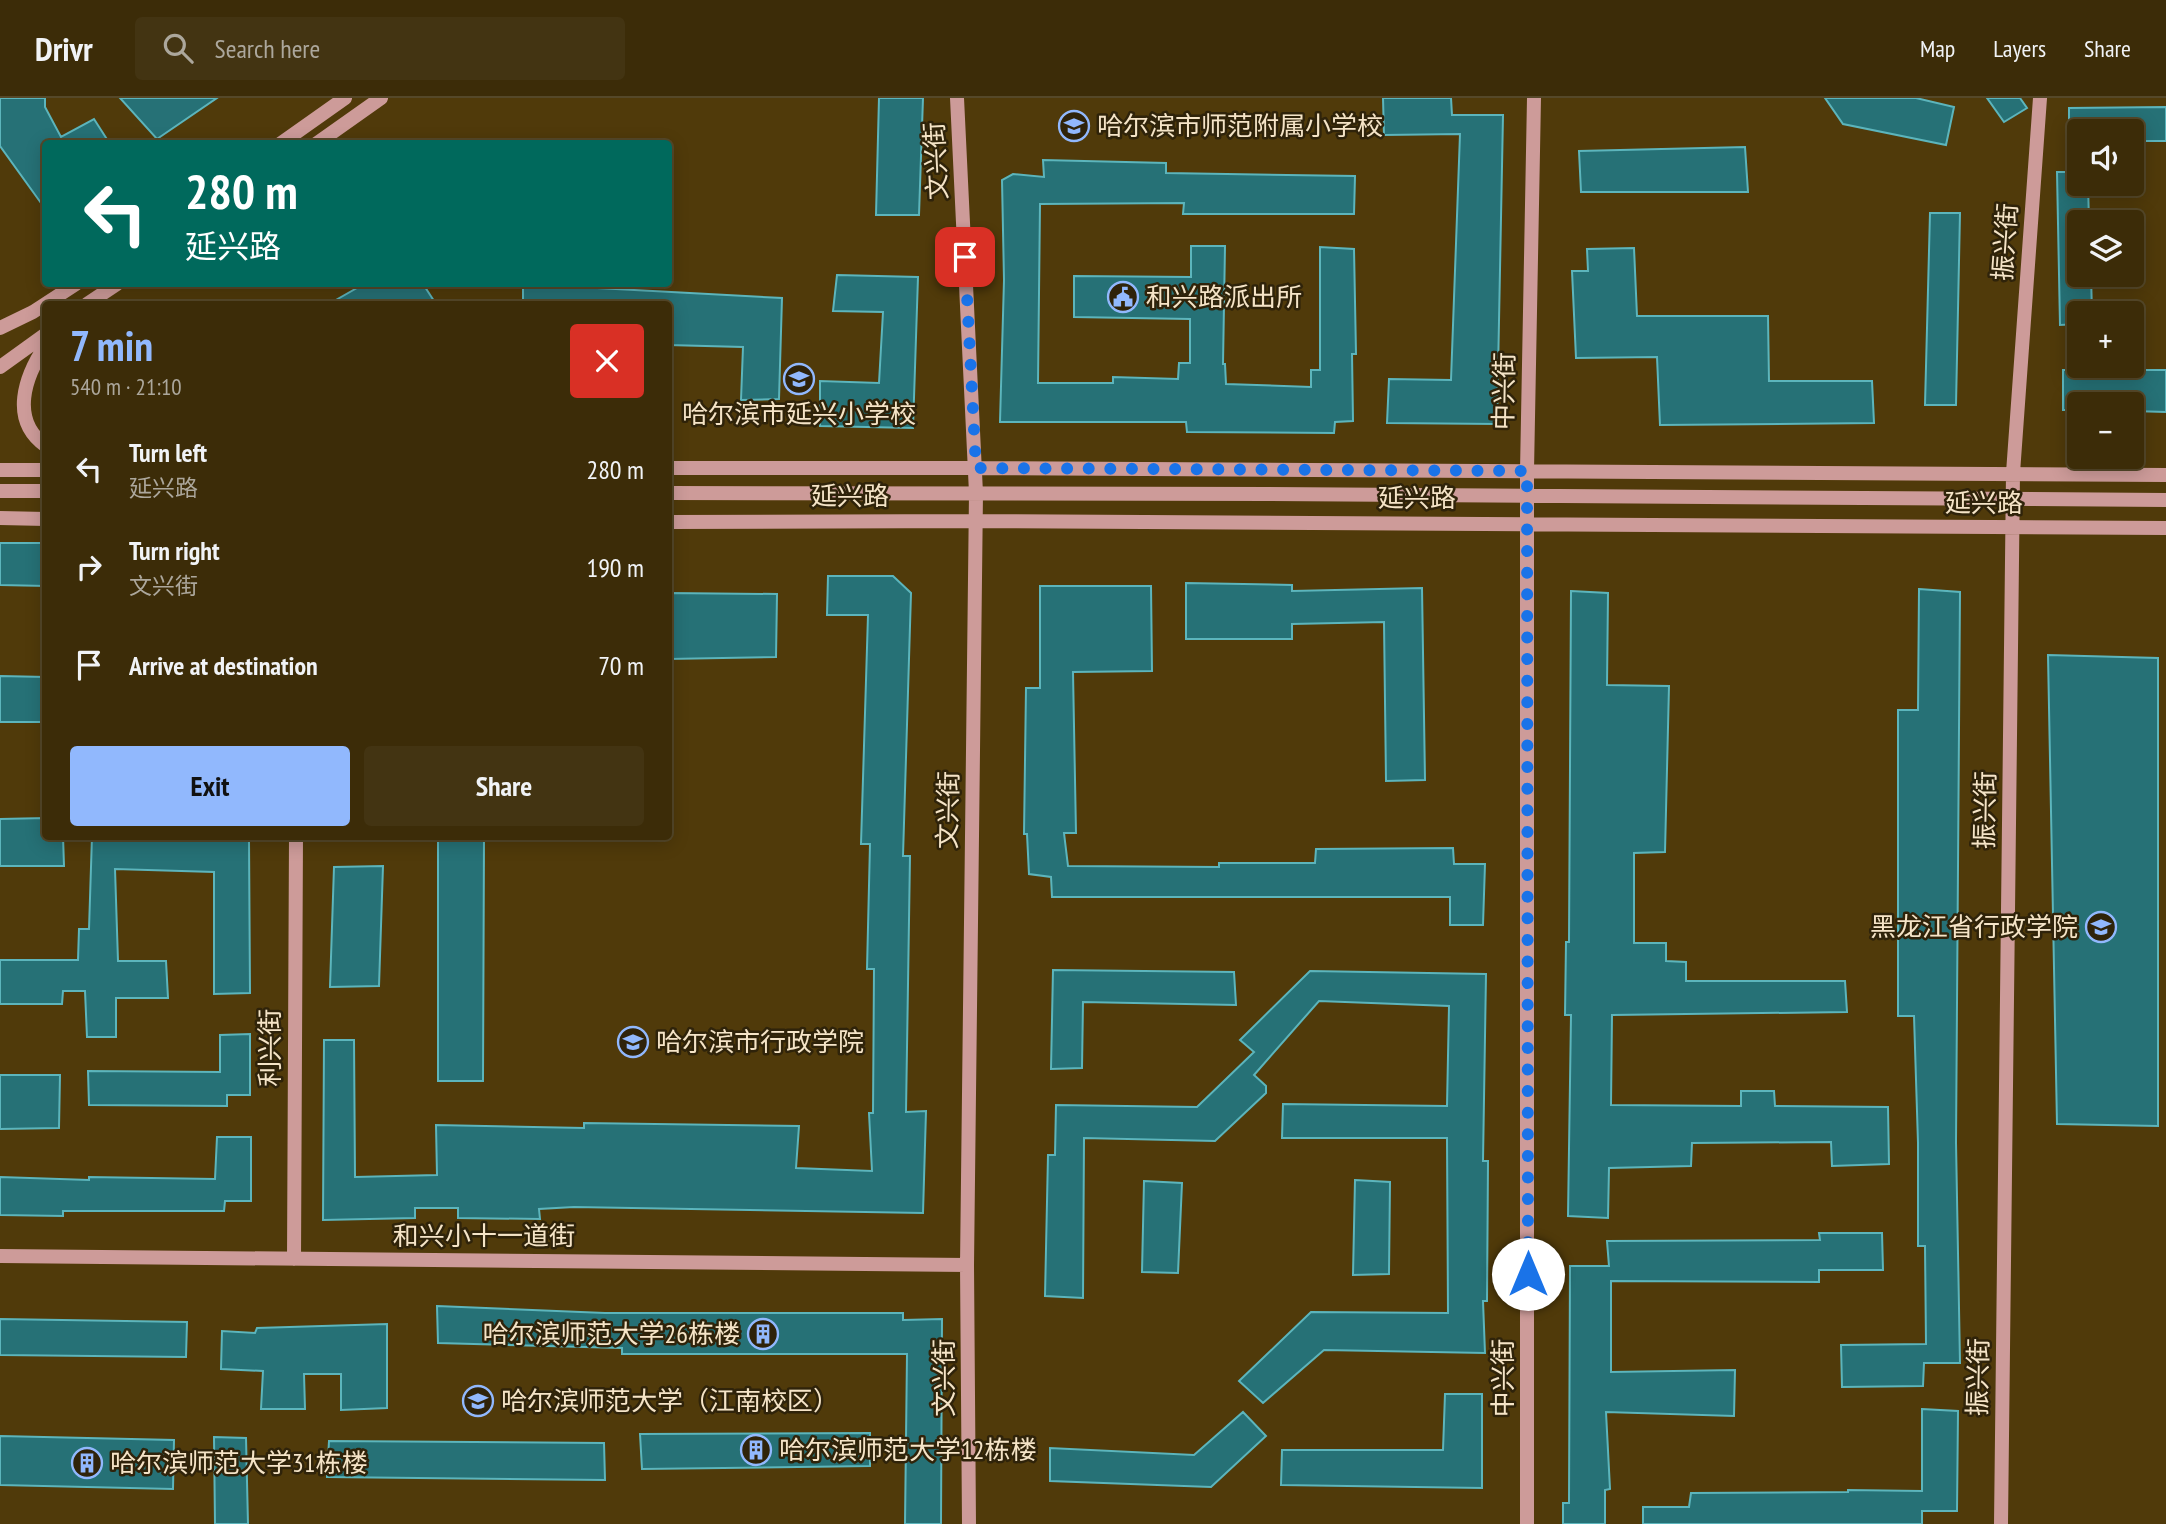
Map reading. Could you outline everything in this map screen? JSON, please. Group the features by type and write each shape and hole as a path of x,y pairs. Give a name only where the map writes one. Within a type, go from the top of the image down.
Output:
{"street":[{"path":"286,140 345,98"},
{"path":"322,140 381,98"},
{"name":"文兴街","path":"957,98 976,468 967,1265 969,1524"},
{"name":"中兴街","path":"1527,1524 1527,471 1534,98"},
{"name":"振兴街","path":"2001,1524 2012,473 2040,98"},
{"path":"50,301 71,287"},
{"path":"92,301 112,287"},
{"path":"0,328 42,306"},
{"path":"0,367 42,337"},
{"path":"42,351 25,384 23,405 25,419 32,434 42,443"},
{"name":"延兴路","path":"672,468 2166,475"},
{"path":"0,470 42,470"},
{"path":"0,491 42,491"},
{"path":"672,493 2166,500"},
{"path":"0,518 42,519"},
{"name":"延兴路","path":"672,522 1529,523 2166,528"},
{"name":"利兴街","path":"293,1259 296,840"},
{"name":"和兴小十一道街","path":"0,1256 967,1265"}],"building":[{"path":"0,98 45,98 45,107 61,137 94,119 107,140 42,140 42,204 0,146"},
{"path":"120,98 217,98 157,139"},
{"path":"879,98 923,98 919,215 876,215"},
{"path":"1383,98 1451,98 1452,115 1503,115 1497,424 1387,423 1389,379 1451,380 1460,134 1384,135"},
{"path":"1825,98 1916,98 1954,107 1946,145 1843,124"},
{"path":"1987,98 2020,98 2027,108 2004,122"},
{"path":"2166,107 2166,141 2144,141 2144,119 2069,119 2069,108"},
{"path":"1745,147 1748,192 1581,192 1579,151"},
{"path":"1043,160 1166,163 1166,173 1355,176 1354,214 1183,214 1184,203 1040,204 1038,383 1113,383 1113,377 1178,379 1179,363 1190,363 1190,319 1074,317 1074,276 1191,277 1191,246 1225,246 1223,364 1226,384 1311,387 1311,370 1320,370 1320,247 1354,249 1356,354 1352,354 1353,421 1335,422 1334,433 1187,432 1186,422 1000,422 1004,280 1002,180 1013,174 1044,177"},
{"path":"2057,172 2067,172 2067,196 2088,196 2089,210 2067,210 2067,287 2091,287 2092,301 2067,301 2067,325 2060,325"},
{"path":"1930,213 1960,213 1956,405 1925,405"},
{"path":"1634,248 1637,316 1768,316 1769,381 1872,381 1874,423 1660,425 1657,357 1576,358 1572,271 1588,271 1587,249"},
{"path":"837,275 918,277 913,428 820,426 820,381 879,383 883,312 833,311"},
{"path":"359,287 425,287 434,301 334,301"},
{"path":"523,287 578,287 782,298 779,399 741,400 743,347 672,345 672,301 523,301"},
{"path":"2063,370 2067,370 2067,378 2144,378 2144,370 2166,370 2166,412 2144,411 2144,392 2067,392 2067,410 2063,410"},
{"path":"0,543 42,543 42,586 0,585"},
{"path":"828,576 893,576 911,593 903,856 910,856 906,1112 926,1111 923,1213 574,1207 539,1209 540,1219 458,1218 458,1208 415,1208 415,1218 323,1220 324,1040 354,1040 355,1177 437,1175 436,1125 584,1128 584,1123 799,1126 796,1168 872,1171 869,1113 873,1113 874,969 867,969 870,844 861,844 868,615 827,615"},
{"path":"1186,583 1292,585 1292,591 1422,588 1425,780 1386,781 1384,622 1292,624 1292,639 1186,639"},
{"path":"1040,586 1151,586 1152,671 1073,672 1076,833 1064,833 1068,866 1219,867 1219,863 1315,863 1316,849 1453,848 1454,864 1485,864 1483,925 1450,925 1450,897 1052,897 1051,877 1029,874 1027,834 1024,834 1026,688 1040,688"},
{"path":"1919,589 1960,592 1956,1142 1960,1363 1924,1363 1923,1386 1842,1387 1841,1345 1926,1344 1925,1246 1918,1246 1914,1016 1898,1016 1898,710 1918,710"},
{"path":"1571,591 1608,593 1607,685 1669,686 1665,852 1634,853 1634,943 1666,943 1666,961 1686,962 1686,981 1845,981 1847,1012 1612,1015 1611,1105 1741,1106 1741,1091 1774,1091 1775,1106 1888,1107 1889,1164 1832,1166 1831,1142 1692,1143 1691,1166 1609,1168 1608,1218 1568,1216 1571,1015 1565,1015 1566,942 1569,942"},
{"path":"672,593 777,594 776,657 672,659"},
{"path":"2048,655 2158,658 2158,1126 2057,1124"},
{"path":"0,676 42,677 42,722 0,722"},
{"path":"42,818 42,840 63,840 64,866 0,866 0,819"},
{"path":"92,840 249,840 250,993 214,994 214,872 115,869 118,961 166,961 168,998 116,998 116,1037 87,1037 85,991 63,991 62,1004 0,1004 0,960 78,960 79,929 89,929"},
{"path":"438,840 484,840 483,1081 438,1081"},
{"path":"383,866 379,986 330,987 334,867"},
{"path":"1053,970 1234,972 1236,1005 1083,1002 1082,1068 1051,1069"},
{"path":"1310,971 1486,974 1483,1161 1488,1161 1487,1301 1483,1301 1485,1353 1324,1350 1263,1403 1239,1381 1311,1312 1448,1313 1447,1138 1282,1138 1283,1104 1447,1106 1449,1006 1319,1001 1254,1075 1266,1086 1266,1093 1215,1141 1084,1138 1083,1298 1045,1296 1048,1155 1055,1155 1056,1105 1197,1107 1254,1052 1240,1040"},
{"path":"250,1034 250,1095 227,1095 227,1106 89,1105 88,1071 220,1072 220,1035"},
{"path":"0,1075 60,1075 59,1128 0,1129"},
{"path":"217,1137 251,1137 251,1201 225,1201 224,1211 63,1211 63,1216 0,1215 0,1177 89,1180 89,1177 215,1179"},
{"path":"1355,1180 1390,1182 1389,1274 1353,1275"},
{"path":"1144,1181 1182,1183 1178,1273 1142,1272"},
{"path":"1819,1233 1882,1233 1883,1270 1819,1270 1819,1282 1611,1281 1611,1372 1735,1370 1734,1416 1606,1412 1610,1489 1605,1490 1605,1524 1563,1524 1563,1503 1569,1503 1570,1266 1609,1266 1607,1241 1820,1240"},
{"path":"437,1306 605,1313 903,1313 903,1320 942,1319 941,1524 905,1524 907,1354 622,1354 622,1348 438,1343"},
{"path":"0,1319 187,1322 186,1357 0,1355"},
{"path":"387,1324 387,1408 341,1410 341,1374 304,1374 305,1409 261,1409 263,1371 221,1369 222,1331 255,1333 257,1328"},
{"path":"1445,1394 1482,1394 1482,1488 1281,1485 1282,1450 1443,1450"},
{"path":"1922,1409 1958,1411 1957,1511 1922,1511 1922,1524 1643,1524 1643,1507 1689,1507 1691,1493 1922,1491"},
{"path":"1243,1412 1266,1436 1211,1487 1050,1481 1050,1448 1194,1455"},
{"name":"哈尔滨师范大学12栋楼","path":"870,1433 870,1466 642,1469 640,1434"},
{"name":"哈尔滨师范大学31栋楼","path":"0,1436 174,1440 173,1489 0,1485"},
{"path":"214,1437 246,1438 248,1524 215,1524"},
{"path":"329,1441 604,1443 605,1480 327,1477"}],"place":[{"name":"哈尔滨市师范附属小学校","path":"1074,126"},
{"name":"和兴路派出所","path":"1123,297"},
{"name":"哈尔滨市延兴小学校","path":"799,379"},
{"name":"黑龙江省行政学院","path":"2101,927"},
{"name":"哈尔滨市行政学院","path":"633,1042"},
{"name":"哈尔滨师范大学26栋楼","path":"763,1334"},
{"name":"哈尔滨师范大学（江南校区）","path":"478,1401"},
{"name":"哈尔滨师范大学12栋楼","path":"756,1450"},
{"name":"哈尔滨师范大学31栋楼","path":"87,1463"}],"route":[{"path":"965,257 976,468 1527,471 1528,1274"}]}
